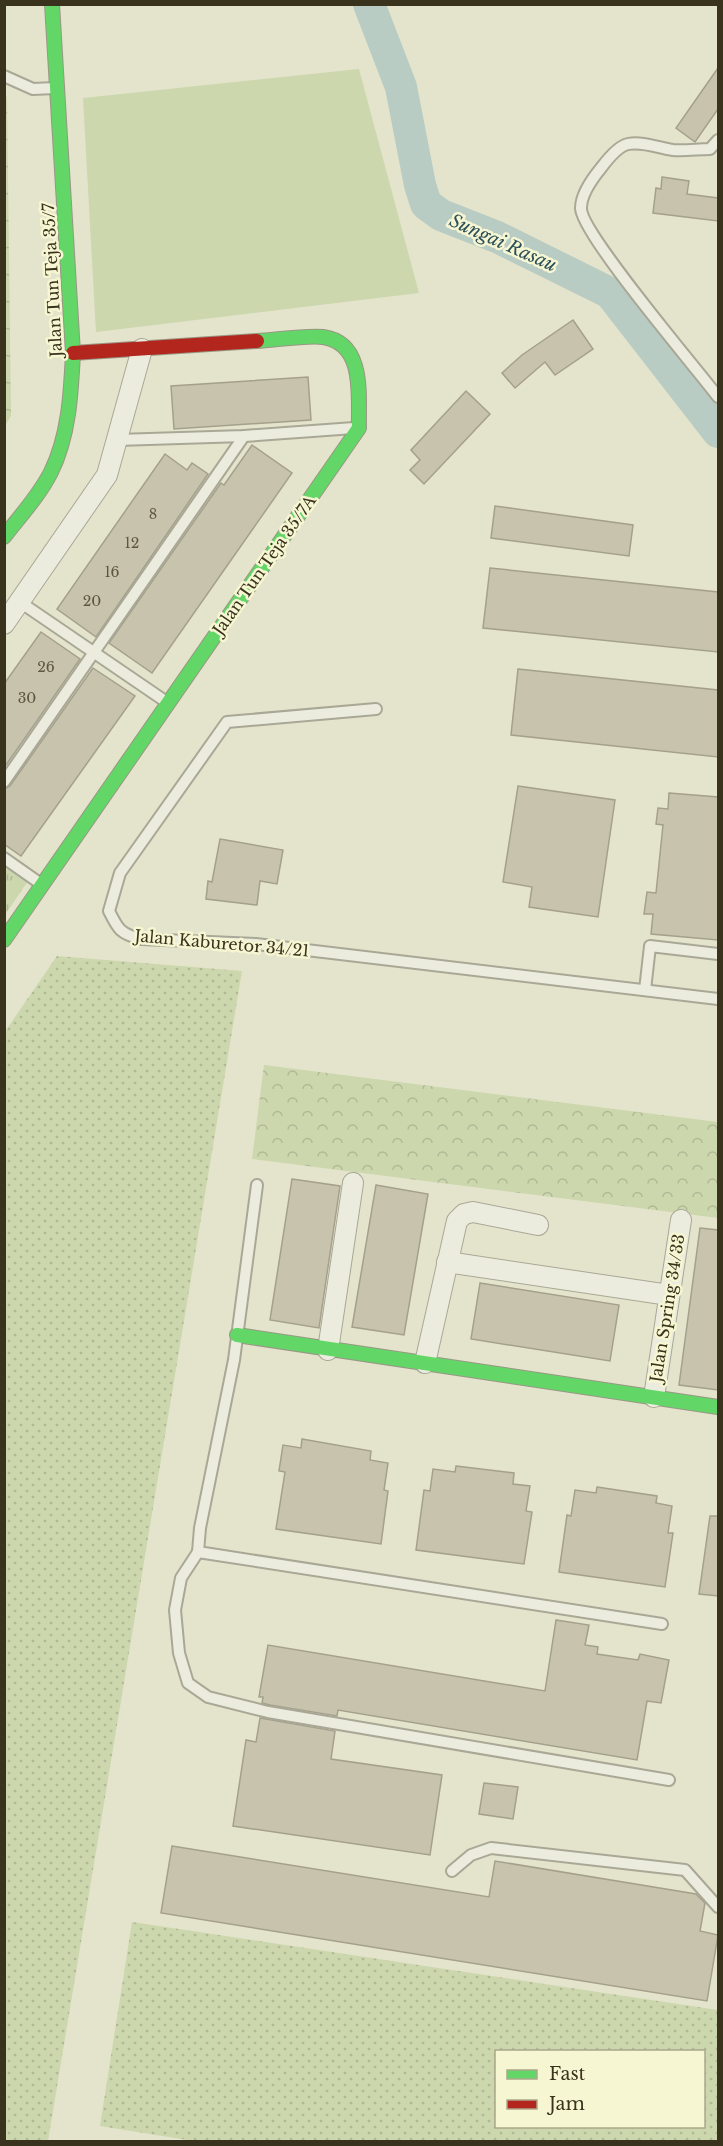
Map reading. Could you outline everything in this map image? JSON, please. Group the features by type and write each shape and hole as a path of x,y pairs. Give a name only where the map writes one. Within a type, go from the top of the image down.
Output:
{"street":[{"name":"Jalan Tun Teja 35/7","path":"4,537 51,472 71,404 73,353 52,4"},
{"path":"73,353 323,337 350,350 356,363 359,428"},
{"path":"4,624 107,476 142,349"},
{"name":"Jalan Tun Teja 35/7A","path":"4,940 359,428"},
{"path":"327,1350 353,1183"},
{"path":"425,1363 457,1221 464,1214 473,1212 538,1225"},
{"name":"Jalan Spring 34/33","path":"654,1397 681,1220"},
{"path":"447,1262 669,1295"},
{"path":"237,1335 718,1407"}],"lane":[{"path":"4,75 33,89 58,88"},
{"path":"718,141 710,149 676,150 643,144 626,144 609,158 593,177 583,197 580,210 586,225 618,270 718,397"},
{"path":"117,440 244,436 359,428"},
{"path":"4,782 244,436"},
{"path":"20,602 168,704"},
{"name":"Jalan Kaburetor 34/21","path":"376,710 227,722 120,873 109,911 118,928 127,936 141,939 256,944 718,999"},
{"path":"4,858 43,885"},
{"path":"645,990 650,946 718,954"},
{"path":"257,1185 237,1335 200,1528 198,1552 181,1578 175,1610 179,1653 188,1683 208,1697 268,1712 669,1780"},
{"path":"198,1552 662,1624"},
{"path":"452,1871 471,1855 491,1848 685,1870 718,1907"}],"green space":[{"path":"359,69 419,293 96,332 83,98"},
{"path":"5,95 7,97 11,416 5,426"},
{"path":"5,865 28,881 5,915"},
{"path":"57,956 242,971 48,2141 5,2142 4,1033"},
{"path":"264,1065 718,1122 718,1218 252,1159"},
{"path":"132,1922 718,2010 718,2141 200,2142 100,2126"}],"building":[{"path":"718,68 718,109 695,142 676,128"},
{"path":"662,177 689,181 687,194 718,198 718,221 653,213 656,188 661,189"},
{"path":"573,320 593,349 555,375 545,362 515,388 502,373 522,355"},
{"path":"308,377 311,420 174,429 171,386"},
{"path":"466,391 490,414 424,484 410,470 420,460 411,450"},
{"path":"252,445 292,473 152,673 109,643 221,483 224,485"},
{"path":"165,454 187,470 192,463 208,474 96,637 57,609"},
{"path":"495,506 633,525 629,556 491,538"},
{"path":"490,568 718,592 718,652 483,628"},
{"path":"41,632 80,659 4,768 4,684"},
{"path":"93,668 135,696 21,856 4,844 4,789 10,786"},
{"path":"518,669 718,690 718,757 511,735"},
{"path":"518,786 615,800 598,917 529,907 532,887 503,882"},
{"path":"669,793 718,797 718,940 651,934 653,914 644,914 647,892 656,893 663,825 656,824 658,808 668,809"},
{"path":"220,839 283,850 277,884 260,881 257,905 206,899 208,881 212,882"},
{"path":"292,1179 340,1186 319,1328 270,1320"},
{"path":"376,1185 428,1194 404,1335 352,1327"},
{"path":"700,1228 718,1230 718,1390 679,1385"},
{"path":"480,1283 619,1305 610,1361 471,1339"},
{"path":"302,1439 371,1451 370,1460 388,1463 384,1490 388,1491 381,1544 276,1529 285,1472 279,1471 283,1445 301,1448"},
{"path":"456,1466 514,1473 513,1484 530,1486 526,1511 532,1512 524,1564 416,1550 424,1490 430,1491 433,1469 455,1472"},
{"path":"597,1487 657,1496 656,1503 672,1506 668,1533 673,1533 665,1587 559,1572 567,1515 571,1516 575,1490 596,1493"},
{"path":"710,1516 718,1516 718,1596 699,1594"},
{"path":"556,1620 589,1625 585,1645 598,1647 597,1654 638,1660 640,1654 669,1660 661,1703 647,1701 637,1760 338,1710 337,1716 270,1705 262,1703 263,1697 259,1697 268,1645 545,1691"},
{"path":"260,1718 335,1731 331,1759 442,1775 430,1855 233,1826 246,1740 256,1742"},
{"path":"484,1783 518,1787 513,1819 479,1814"},
{"path":"172,1846 489,1897 495,1861 696,1894 705,1903 700,1931 718,1935 707,2001 161,1913"}],"waterway":[{"name":"Sungai Rasau","path":"369,4 401,87 420,185 426,204 441,215 497,237 610,293 718,432"}],"traffic: fast":[{"path":"4,537 35,498 51,472 62,444 70,399 73,353 52,4"},
{"path":"4,940 359,428 357,373 347,349 337,341 323,337 257,341"},
{"path":"237,1335 718,1407"}],"traffic: jam":[{"path":"73,353 257,341"}]}
